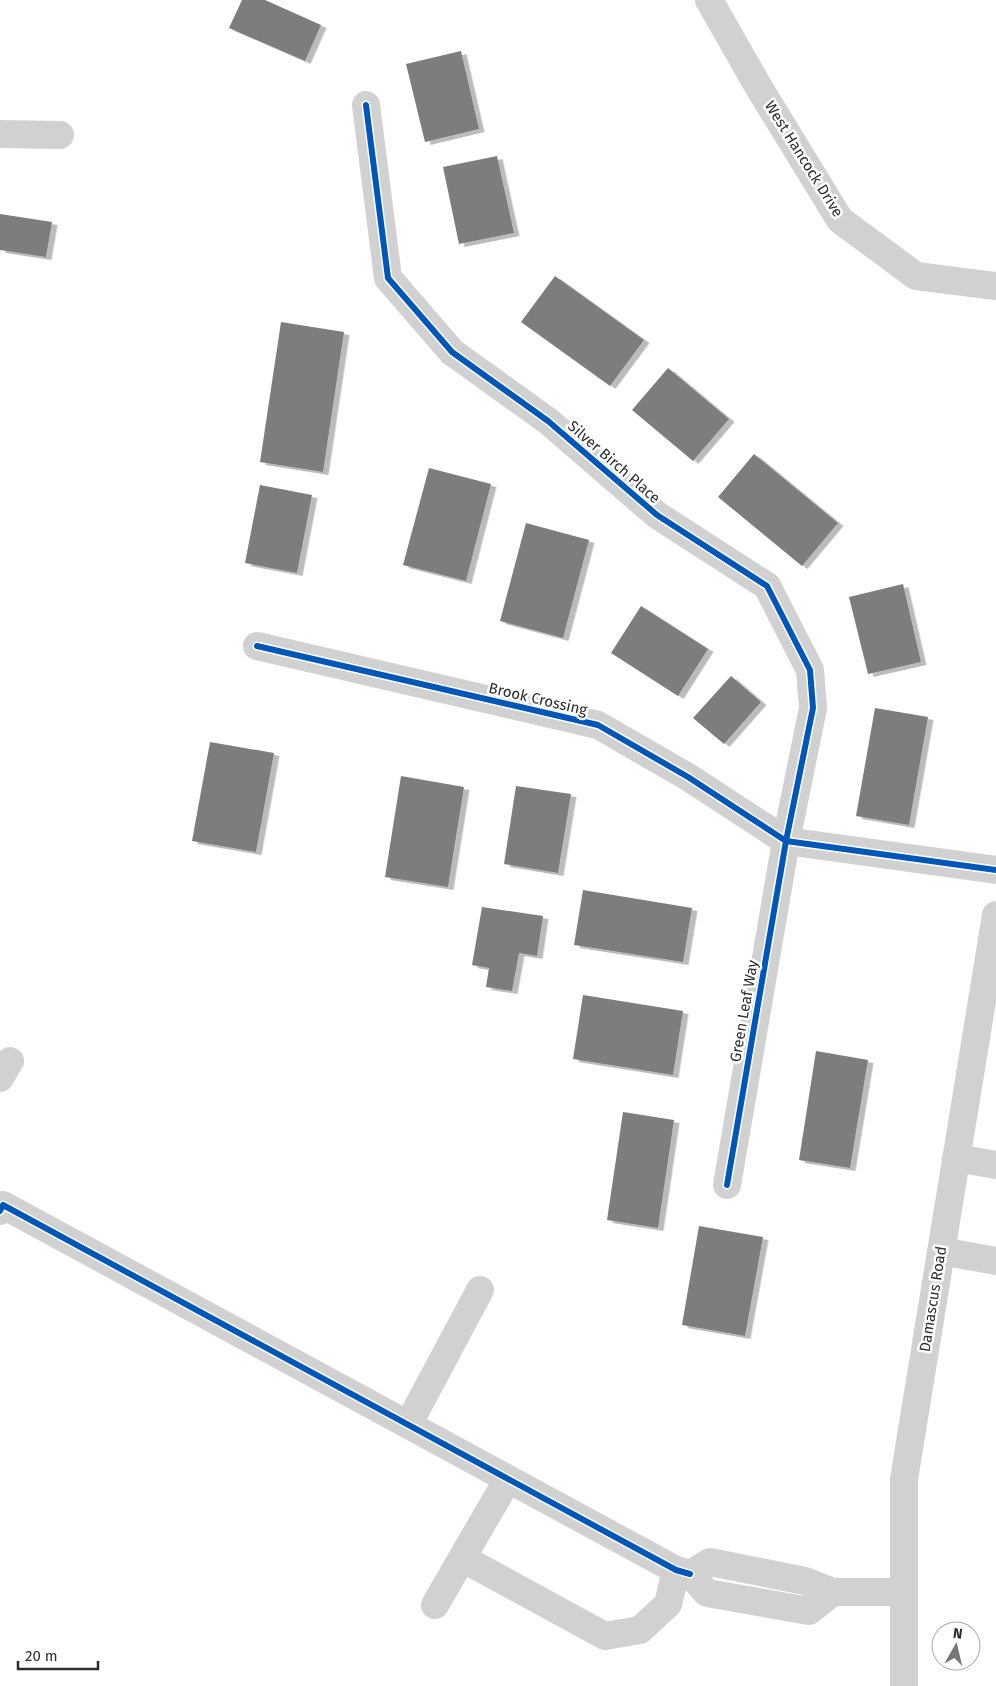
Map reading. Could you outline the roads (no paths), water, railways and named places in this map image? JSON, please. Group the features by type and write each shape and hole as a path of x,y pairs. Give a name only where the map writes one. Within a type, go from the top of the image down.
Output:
{"street":[{"name":"West Hancock Drive","path":"710,0 758,86 840,220 916,276 996,286"},
{"name":"Silver Birch Place","path":"366,105 388,278 452,352 548,421 657,515 766,586 810,670 814,708 786,841"},
{"path":"0,134 60,135"},
{"name":"Brook Crossing","path":"257,646 598,726 688,777 786,841"},
{"path":"786,841 996,870"},
{"name":"Green Leaf Way","path":"727,1185 786,841"},
{"name":"Damascus Road","path":"904,1686 904,1478 996,915"},
{"path":"956,1158 996,1165"},
{"path":"1,1206 683,1572"},
{"path":"941,1251 996,1261"},
{"path":"408,1425 480,1290"},
{"path":"435,1605 508,1479"},
{"path":"462,1558 605,1636 640,1630 668,1604 683,1572 710,1562 805,1581 833,1592 904,1592"}]}
